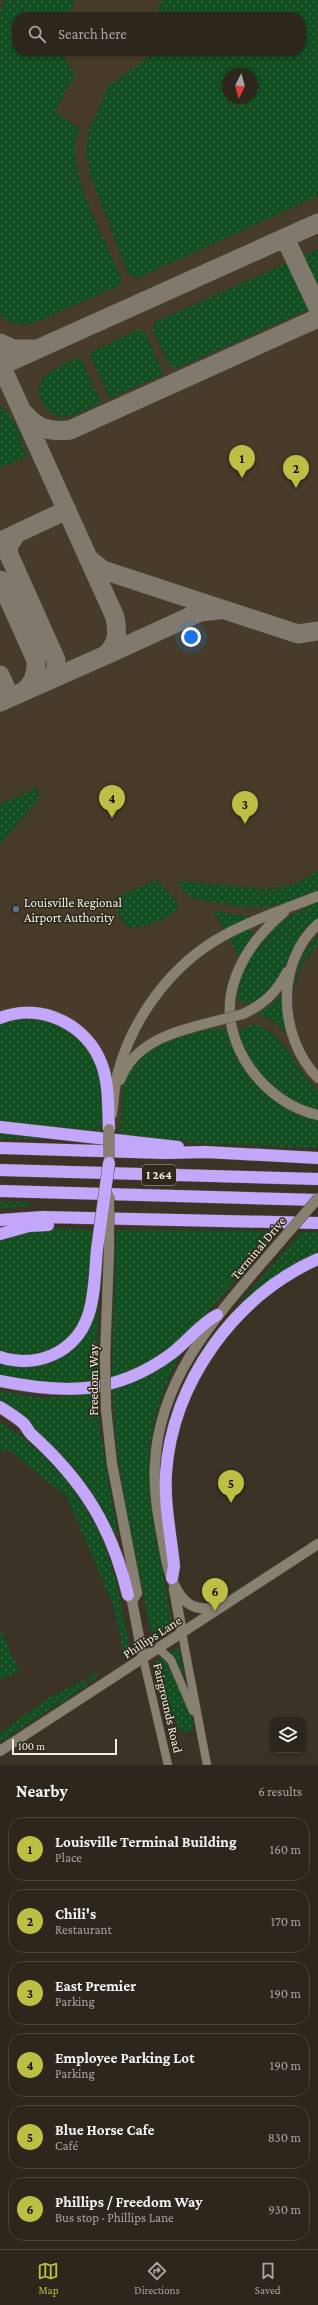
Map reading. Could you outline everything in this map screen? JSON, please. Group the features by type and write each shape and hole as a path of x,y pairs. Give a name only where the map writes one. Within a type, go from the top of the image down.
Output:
{"highway":[{"path":"0,1018 21,1013 42,1014 66,1022 84,1035 94,1048 102,1066 109,1128"},
{"path":"0,1127 166,1145 205,1152"},
{"path":"0,1148 166,1153 205,1152 318,1158"},
{"path":"0,1357 21,1361 43,1359 59,1352 72,1342 84,1326 90,1309 103,1249 109,1163"},
{"name":"I 264","path":"0,1170 318,1179"},
{"name":"I 264","path":"0,1191 318,1199"},
{"path":"0,1214 17,1212 76,1218"},
{"path":"0,1220 43,1217 318,1223"},
{"path":"0,1234 29,1226 88,1224 103,1219"},
{"path":"172,1578 174,1566 166,1474 172,1430 190,1383 214,1343 247,1307 288,1275 318,1259"},
{"path":"0,1381 27,1388 52,1390 78,1389 108,1384 144,1370 170,1355 208,1320 217,1315"},
{"path":"0,1407 23,1423 30,1433 67,1469 96,1510 117,1556 130,1598"},
{"path":"0,1415 30,1433"}],"main road":[{"path":"109,1163 109,1128 118,1072 136,1026 150,1003 167,982 193,957 216,940 263,917 318,896"},
{"path":"288,908 262,932 244,958 232,988 231,1014 240,1051 255,1075 279,1098 295,1107 318,1115"},
{"path":"114,1098 127,1066 143,1048 165,1036 243,1014 269,1000 277,989 304,938 318,924"},
{"path":"292,962 287,987 292,1033 302,1056 318,1078"},
{"name":"Terminal Drive","path":"217,1315 318,1199"},
{"name":"Freedom Way","path":"103,1249 106,1409 112,1464 137,1593 130,1598 143,1658"},
{"path":"217,1315 195,1346 176,1379 165,1409 157,1440 155,1465 156,1503 168,1567 172,1578 183,1599 192,1606 200,1608 220,1608"},
{"name":"Phillips Lane","path":"0,1751 318,1544"},
{"path":"172,1578 182,1632"}],"street":[{"name":"Fairgrounds Road","path":"182,1632 207,1765"},
{"name":"Fairgrounds Road","path":"158,1648 171,1660 198,1723"},
{"name":"Fairgrounds Road","path":"143,1658 168,1765"}],"shaded area":[{"path":"0,0 318,0 318,1132 0,1128"}],"green space":[{"path":"4,0 75,0 70,12 12,12 12,56 62,56 75,74 55,112 79,128 75,149 76,163 80,179 92,214 121,277 120,285 32,324 19,324 11,322 0,314 0,14"},
{"path":"163,0 318,0 318,196 138,278 128,274 91,177 86,153 89,130 109,85 151,56 306,56 306,12 158,12 157,10"},
{"path":"318,249 318,305 178,368 169,365 153,330 155,322"},
{"path":"139,329 146,333 163,373 160,376 110,398 89,353"},
{"path":"80,357 101,402 71,416 60,417 51,412 43,404 40,395 40,386 43,379 49,373 56,368"},
{"path":"0,405 11,417 22,437 19,438 27,456 0,468"},
{"path":"36,788 40,798 0,844 0,804"},
{"path":"318,870 318,890 294,900 272,906 261,907 223,904 285,888 308,877"},
{"path":"156,880 177,901 177,910 168,916 147,925 130,927 126,925 122,922 115,906 115,898"},
{"path":"179,881 265,889 289,884 246,899 220,903 208,902 189,895 180,887"},
{"path":"318,902 318,919 308,926 300,935 271,994 250,1005 237,1000 240,981 245,965 262,939 273,928 286,919"},
{"path":"214,912 252,917 224,930"},
{"path":"250,928 253,933 239,957 229,938"},
{"path":"318,935 318,943 302,966 292,992 298,969 304,954 312,941"},
{"path":"282,994 288,1036 275,1022 258,1015"},
{"path":"24,1018 35,1019 65,1029 73,1034 88,1049 101,1073 103,1096 101,1134 0,1122 0,1024"},
{"path":"252,1024 263,1027 273,1034 289,1052 310,1083 318,1091 318,1110 304,1105 279,1091 258,1071 243,1046 239,1031"},
{"path":"215,1028 231,1032 249,1073 318,1118 318,1148 211,1144 119,1136 124,1082 139,1058 162,1044"},
{"path":"0,1132 59,1139 0,1139"},
{"path":"0,1202 28,1202 29,1206 0,1209"},
{"path":"49,1228 93,1230 87,1298 83,1320 60,1347 30,1357 0,1351 0,1239"},
{"path":"116,1230 276,1231 188,1336 154,1361 112,1378"},
{"path":"301,1232 318,1232 318,1256 286,1273 190,1374 188,1373 208,1340"},
{"path":"98,1303 97,1382 54,1385 0,1376 0,1362 18,1366 35,1366 50,1363 63,1356 75,1347 84,1335 92,1320"},
{"path":"181,1354 164,1392 153,1426 149,1458 153,1521 172,1627 158,1637 151,1631 149,1623 126,1506 117,1447 113,1388"},
{"path":"0,1391 44,1398 97,1393 100,1429 118,1535 116,1536 106,1515 82,1478 53,1445 19,1416 0,1403"},
{"path":"0,1422 19,1435 53,1465 81,1500 92,1519 110,1561 116,1583 122,1606 130,1651 128,1656 124,1654 123,1651 114,1607 67,1497 9,1450 3,1452 0,1448"},
{"path":"0,1628 19,1671 0,1680"},
{"path":"179,1647 180,1651 184,1679 169,1653"},
{"path":"163,1657 168,1661 192,1717 194,1725 192,1731 180,1732 158,1682 152,1665"},
{"path":"95,1666 98,1676 90,1682 87,1678 96,1672"},
{"path":"84,1680 88,1685 0,1742 0,1733 47,1699"}],"taxiway":[{"path":"0,366 318,223"},
{"path":"285,238 318,308"},
{"path":"25,414 34,423 45,428 51,430 70,430 318,318"},
{"path":"0,343 13,349 35,349"},
{"path":"0,363 115,617 117,628 115,642 106,655 0,702"},
{"path":"5,539 67,510"},
{"path":"16,534 8,547 9,555 56,660 56,671 50,679"},
{"path":"89,559 103,570 298,634 318,631"},
{"path":"0,580 36,660 34,678 27,689 23,692"},
{"path":"106,655 200,612 219,610"},
{"path":"0,675 5,686 0,700"}],"place":[{"name":"Louisville Terminal Building","path":"242,478"},
{"name":"Chili's","path":"296,488"},
{"name":"Employee Parking Lot","path":"112,818"},
{"name":"East Premier","path":"245,824"},
{"name":"Louisville Regional Airport Authority","path":"16,909"},
{"name":"Blue Horse Cafe","path":"231,1503"},
{"name":"Phillips / Freedom Way","path":"215,1611"}]}
